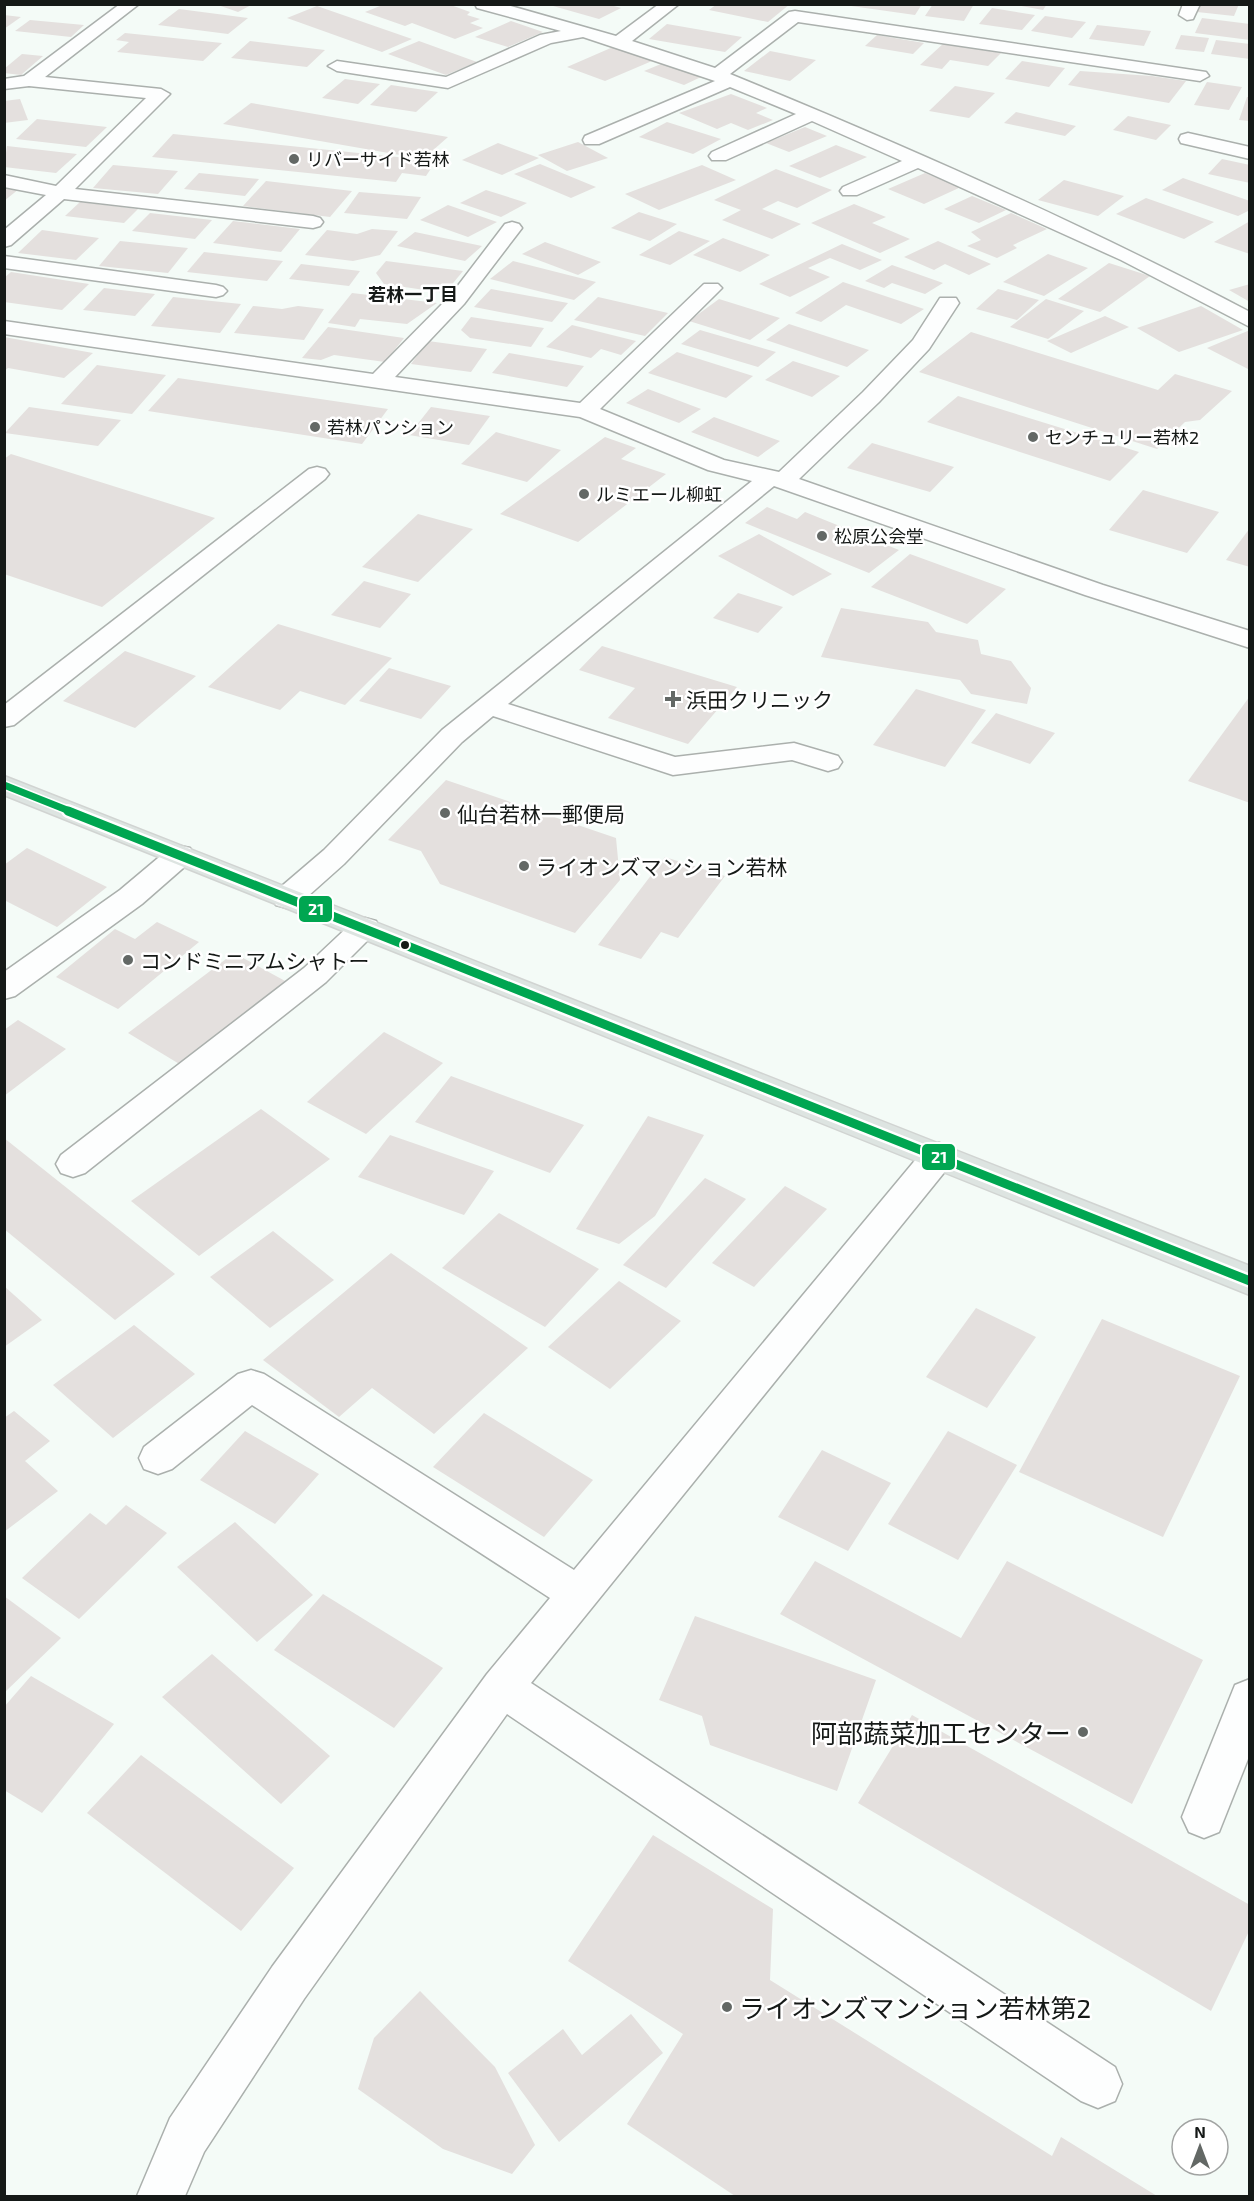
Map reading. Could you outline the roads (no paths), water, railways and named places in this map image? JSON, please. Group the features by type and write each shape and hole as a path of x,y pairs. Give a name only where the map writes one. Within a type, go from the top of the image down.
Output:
{"main road":[{"path":"4,784 939,1155 1250,1281"}],"street":[{"path":"29,81 131,4"},
{"path":"483,4 620,42 723,78 809,115 841,126 1128,256 1250,321"},
{"path":"620,42 671,4"},
{"path":"592,140 723,78 795,16 1200,76"},
{"path":"337,66 448,83 546,39 581,32"},
{"path":"4,84 29,81 161,94 60,193 4,241"},
{"path":"719,156 809,115"},
{"path":"1188,139 1250,153"},
{"path":"850,191 917,161"},
{"path":"4,181 35,184 60,193 313,222"},
{"path":"378,381 457,300 512,228"},
{"path":"4,262 216,291"},
{"path":"585,411 711,288"},
{"path":"287,898 333,857 452,736 777,479 872,397 921,344 948,303"},
{"path":"4,327 585,411 716,465 777,479 1094,590 1250,640"},
{"path":"4,719 317,474"},
{"path":"488,706 673,766 794,751 828,762"},
{"path":"4,988 131,897 180,855"},
{"path":"73,1164 315,975 364,928"},
{"path":"161,2196 187,2135 288,1983 501,1686 939,1155"},
{"path":"158,1458 251,1385 576,1593"},
{"path":"501,1686 1098,2084"},
{"path":"1204,1817 1250,1698"}],"place":[{"name":"リバーサイド若林","path":"294,159"},
{"name":"若林パンション","path":"315,427"},
{"name":"センチュリー若林2","path":"1033,437"},
{"name":"ルミエール柳虹","path":"584,494"},
{"name":"松原公会堂","path":"822,536"},
{"name":"浜田クリニック","path":"673,699"},
{"name":"仙台若林一郵便局","path":"445,813"},
{"name":"ライオンズマンション若林","path":"524,866"},
{"name":"コンドミニアムシャトー","path":"128,960"},
{"name":"阿部蔬菜加工センター","path":"1083,1732"},
{"name":"ライオンズマンション若林第2","path":"727,2007"}],"district":[{"name":"若林一丁目","path":"413,294"}]}
